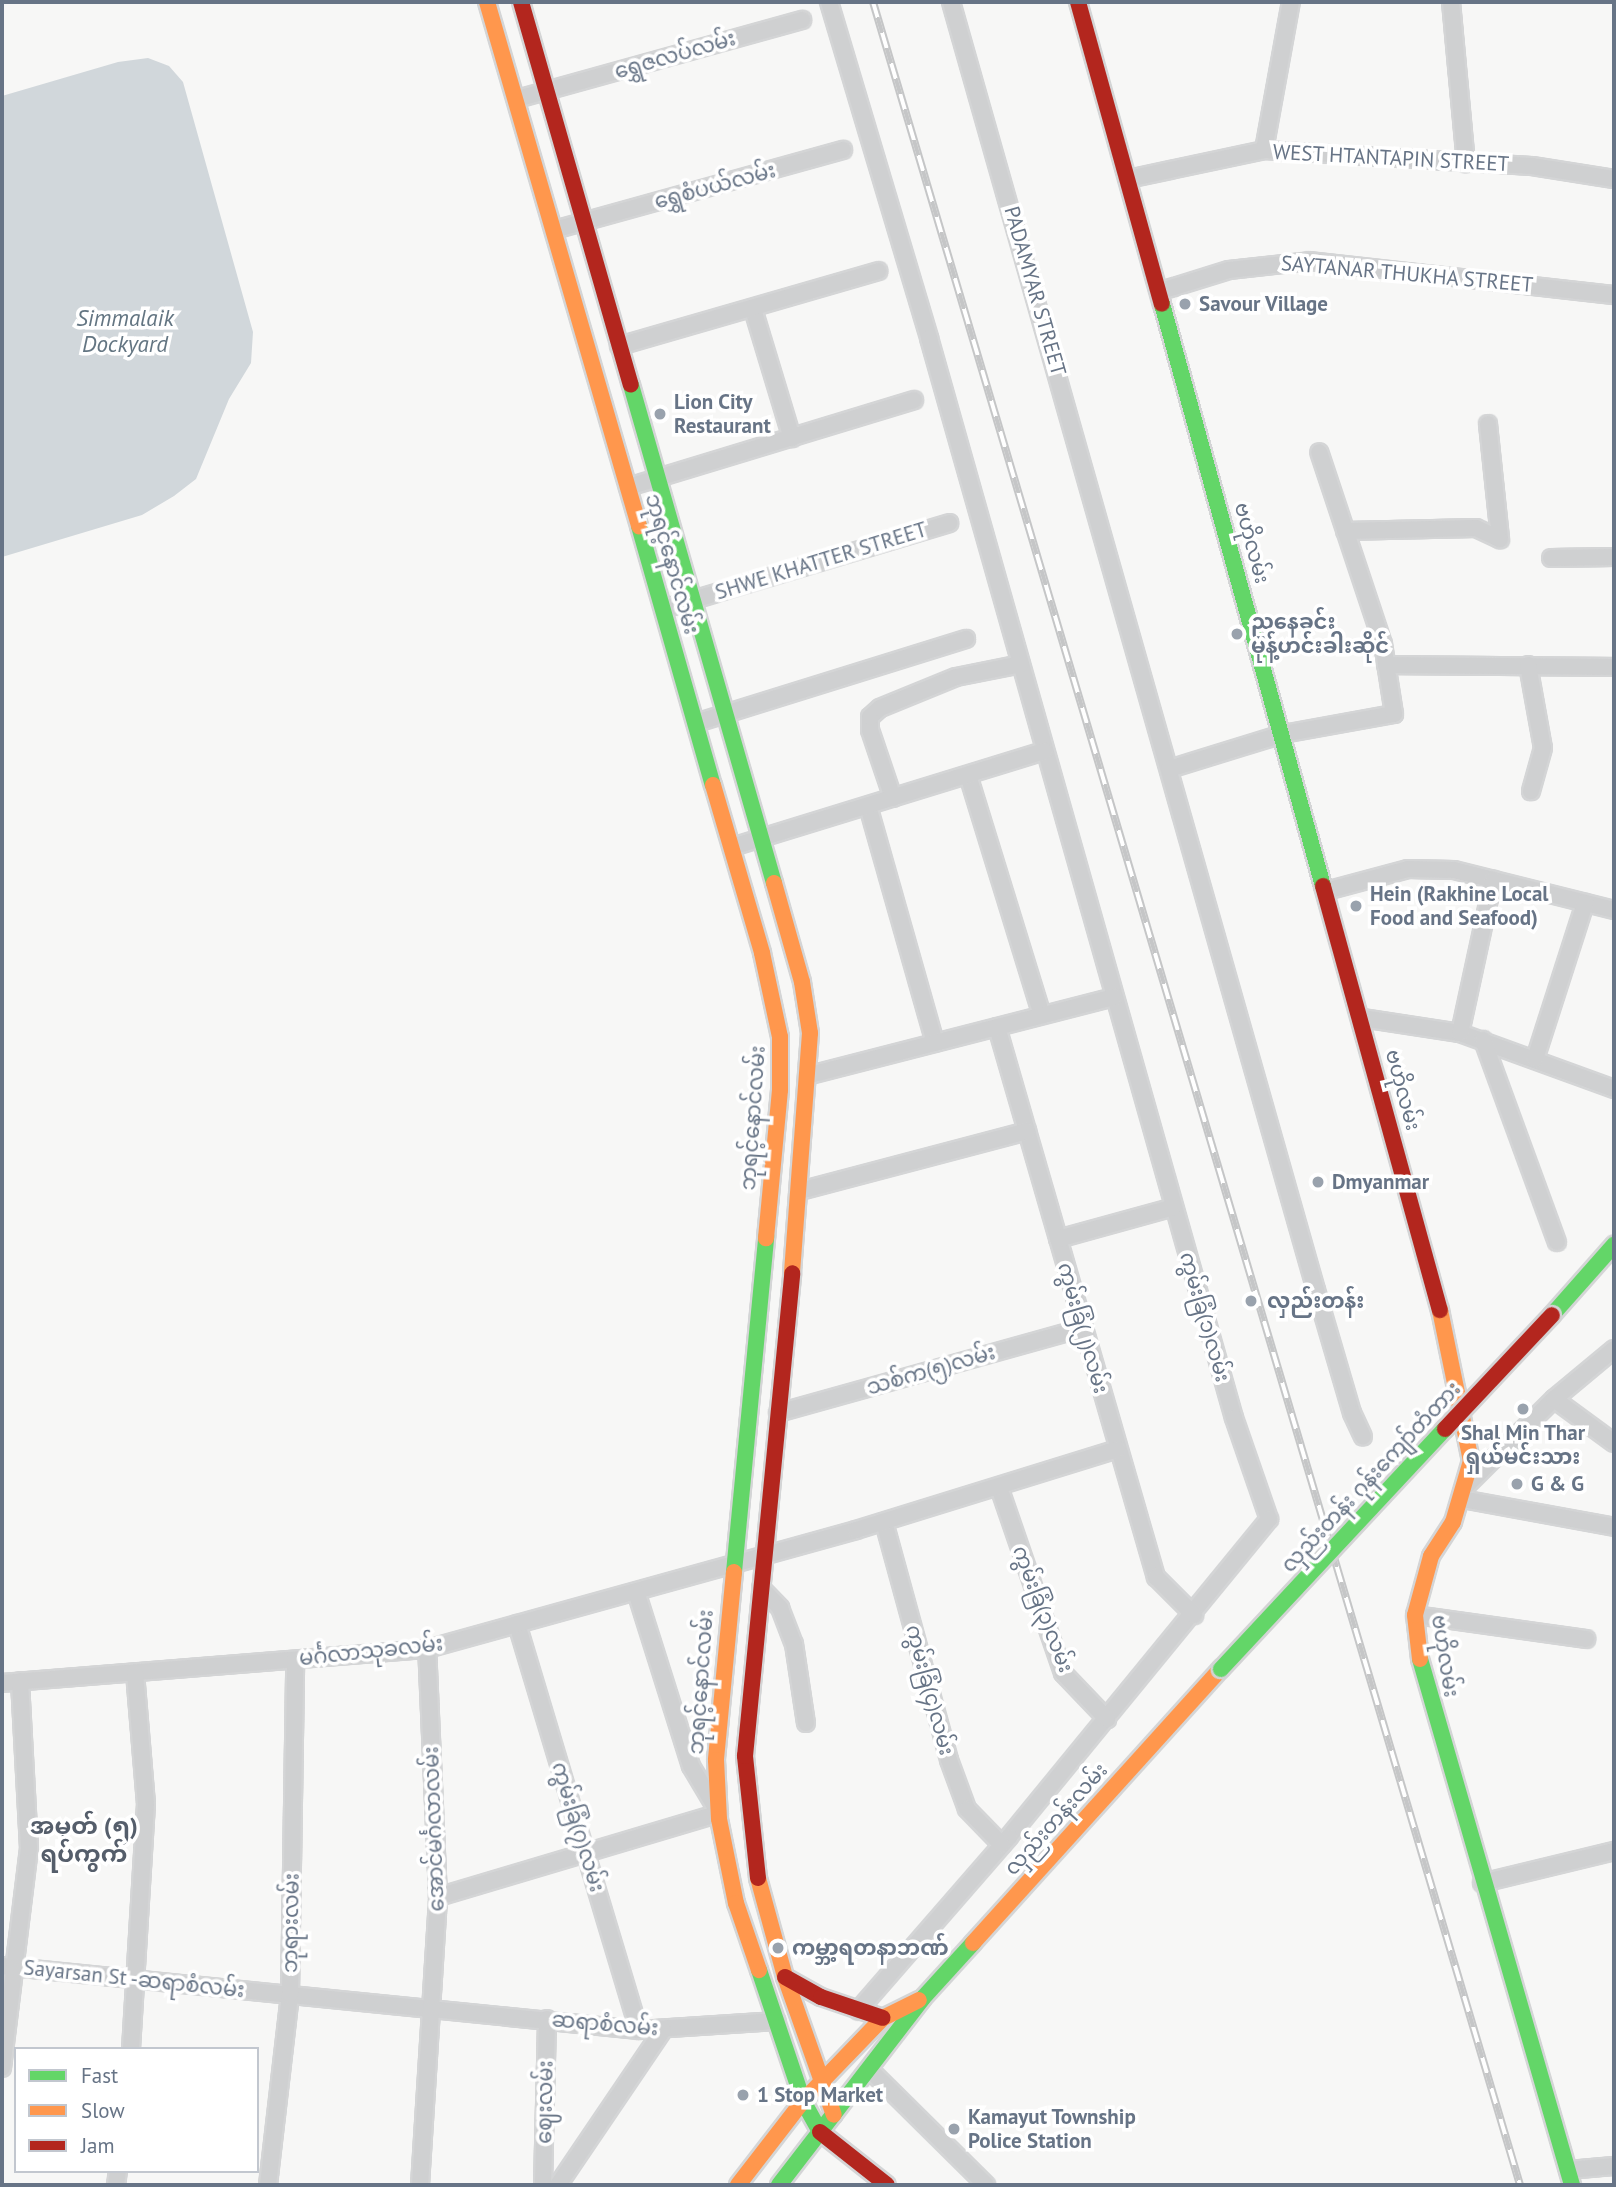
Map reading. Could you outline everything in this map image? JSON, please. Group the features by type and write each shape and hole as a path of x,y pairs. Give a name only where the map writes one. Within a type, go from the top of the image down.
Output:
{"main road":[{"name":"ဘုရင့်နောင်လမ်း","path":"487,2 732,847 762,953 780,1037 780,1090 731,1566 716,1760 719,1813 736,1903 803,2101 820,2132"},
{"name":"ဗဟိုလမ်း","path":"1078,2 1161,291 1452,1354 1471,1461 1464,1492 1431,1556 1415,1615 1422,1675 1570,2177"},
{"name":"ဘုရင့်နောင်လမ်း","path":"524,9 802,982 810,1033 810,1075 745,1756 748,1806 760,1891 785,1977 834,2115 864,2164"},
{"path":"772,1175 800,1184"},
{"name":"လှည်းတန်း ဂုန်းကျော်တံတား","path":"1221,1668 1552,1315 1614,1245"},
{"path":"758,1304 789,1306"},
{"path":"746,1426 777,1430"},
{"name":"လှည်းတန်းလမ်း","path":"834,2115 871,2071 923,1998 1221,1668"},
{"path":"785,1977 858,2011 883,2018"},
{"name":"လှည်းတန်းလမ်း","path":"738,2185 803,2101 883,2018 923,1998"},
{"path":"779,2185 834,2115"},
{"path":"820,2132 864,2164 887,2185"}],"street":[{"name":"ကွမ်းခြံ(၁)လမ်း","path":"829,2 1021,664 1234,1418 1269,1519 1194,1615"},
{"name":"PADAMYAR STREET","path":"951,2 1118,581 1348,1400 1363,1437"},
{"path":"1264,150 1291,2"},
{"path":"1451,2 1466,163"},
{"path":"495,27 524,9"},
{"name":"ရွှေဇလပ်လမ်း","path":"517,99 802,20"},
{"name":"ရွှေစံပယ်လမ်း","path":"554,230 843,150"},
{"name":"WEST HTANTAPIN STREET","path":"1128,179 1264,150 1532,166 1614,179"},
{"name":"SAYTANAR THUKHA STREET","path":"1161,291 1229,270 1310,261 1614,295"},
{"path":"619,346 878,271"},
{"path":"754,309 792,438"},
{"path":"628,487 914,400"},
{"path":"1345,531 1476,528 1500,539 1488,424"},
{"path":"1169,769 1283,734 1394,714 1386,665 1319,452"},
{"name":"SHWE KHATTER STREET","path":"663,609 949,523"},
{"path":"1551,558 1614,557"},
{"path":"696,723 966,639"},
{"path":"893,798 870,730 870,717 880,708 956,677 1021,664"},
{"path":"1386,665 1614,667"},
{"path":"1528,666 1543,748 1531,791"},
{"path":"732,847 1045,751"},
{"path":"968,775 1042,1015"},
{"path":"868,806 935,1043"},
{"path":"1326,891 1408,869 1454,870 1614,910"},
{"path":"1460,1033 1493,880"},
{"path":"1535,1059 1585,903"},
{"path":"810,1075 1114,997"},
{"path":"1362,1018 1460,1033 1614,1089"},
{"name":"ကွမ်းခြံ(၂)လမ်း","path":"998,1027 1156,1577 1194,1615"},
{"path":"1483,1040 1557,1242"},
{"path":"800,1184 1027,1131"},
{"path":"1058,1239 1174,1207"},
{"name":"သစ်က(၅)လမ်း","path":"778,1413 1083,1328"},
{"path":"1464,1492 1554,1399 1614,1349"},
{"path":"1554,1399 1614,1443"},
{"name":"မင်္ဂလာသုခလမ်း","path":"2,1683 427,1649 884,1522 1118,1449"},
{"name":"ကွမ်းခြံ(၃)လမ်း","path":"999,1487 1063,1673 1107,1719"},
{"path":"1464,1492 1614,1527"},
{"name":"ကွမ်းခြံ(၄)လမ်း","path":"884,1522 949,1760 967,1809 1002,1845"},
{"path":"761,1588 780,1608 794,1644 806,1723"},
{"path":"438,1897 719,1813 691,1766 636,1592"},
{"path":"858,2011 1002,1845 1194,1615"},
{"path":"1415,1615 1586,1639"},
{"name":"ကွမ်းခြံ(၇)လမ်း","path":"517,1624 639,2030"},
{"name":"အောင်မင်္ဂလာလမ်း","path":"420,2185 438,1897 427,1649"},
{"name":"ဘုရားလမ်း","path":"268,2185 290,1994 295,1660"},
{"path":"131,2047 139,1980 146,1804 135,1672"},
{"path":"2,2068 9,1967 29,1848 20,1681"},
{"path":"1482,1883 1614,1852"},
{"name":"Sayarsan St -ဆရာစံလမ်း","path":"9,1967 433,2008"},
{"name":"ဆရာစံလမ်း","path":"433,2008 639,2030 777,2021"},
{"name":"ဈေးလမ်း","path":"543,2185 547,2019"},
{"path":"558,2185 663,2030"},
{"path":"871,2071 986,2185"},
{"path":"1570,2177 1614,2166"}],"water":[{"name":"Simmalaik Dockyard","path":"148,58 169,66 183,82 253,332 251,363 229,399 196,479 142,515 2,557 2,96 118,62"}],"railway":[{"path":"873,2 1520,2185"}],"traffic: fast":[{"path":"1162,304 1323,886"},
{"path":"631,385 774,883"},
{"path":"639,526 713,785"},
{"path":"734,1572 766,1238"},
{"path":"1552,1315 1614,1245"},
{"path":"1221,1669 1445,1429"},
{"path":"1420,1659 1572,2185"},
{"path":"779,2185 923,1998 973,1943"},
{"path":"759,1970 803,2101 820,2132"}],"traffic: slow":[{"path":"487,2 639,526"},
{"path":"713,785 762,953 780,1037 780,1090 766,1238"},
{"path":"774,883 802,982 810,1033 792,1273"},
{"path":"1420,1659 1415,1615 1431,1556 1453,1522 1471,1461 1440,1310"},
{"path":"734,1572 716,1760 719,1819 736,1903 759,1970"},
{"path":"973,1943 1221,1669"},
{"path":"758,1878 785,1977 834,2115"},
{"path":"738,2185 803,2101 883,2018 919,2000"}],"traffic: jam":[{"path":"521,2 631,385"},
{"path":"1078,2 1162,304"},
{"path":"1323,886 1440,1310"},
{"path":"758,1878 745,1756 792,1273"},
{"path":"1445,1429 1552,1315"},
{"path":"785,1977 821,1997 883,2018"},
{"path":"820,2132 887,2185"}],"place":[{"name":"Savour Village","path":"1185,304"},
{"name":"Lion City Restaurant","path":"660,414"},
{"name":"ညနေခင်း မုန့်ဟင်းခါးဆိုင်","path":"1237,634"},
{"name":"Hein (Rakhine Local Food and Seafood)","path":"1356,906"},
{"name":"Dmyanmar","path":"1318,1182"},
{"name":"လှည်းတန်း","path":"1251,1301"},
{"name":"Shal Min Thar ရှယ်မင်းသား","path":"1523,1409"},
{"name":"G & G","path":"1517,1484"},
{"name":"ကမ္ဘာ့ရတနာဘဏ်","path":"778,1948"},
{"name":"1 Stop Market","path":"743,2095"},
{"name":"Kamayut Township Police Station","path":"954,2129"}],"district":[{"name":"အမှတ် (၅) ရပ်ကွက်","path":"84,1840"}]}
